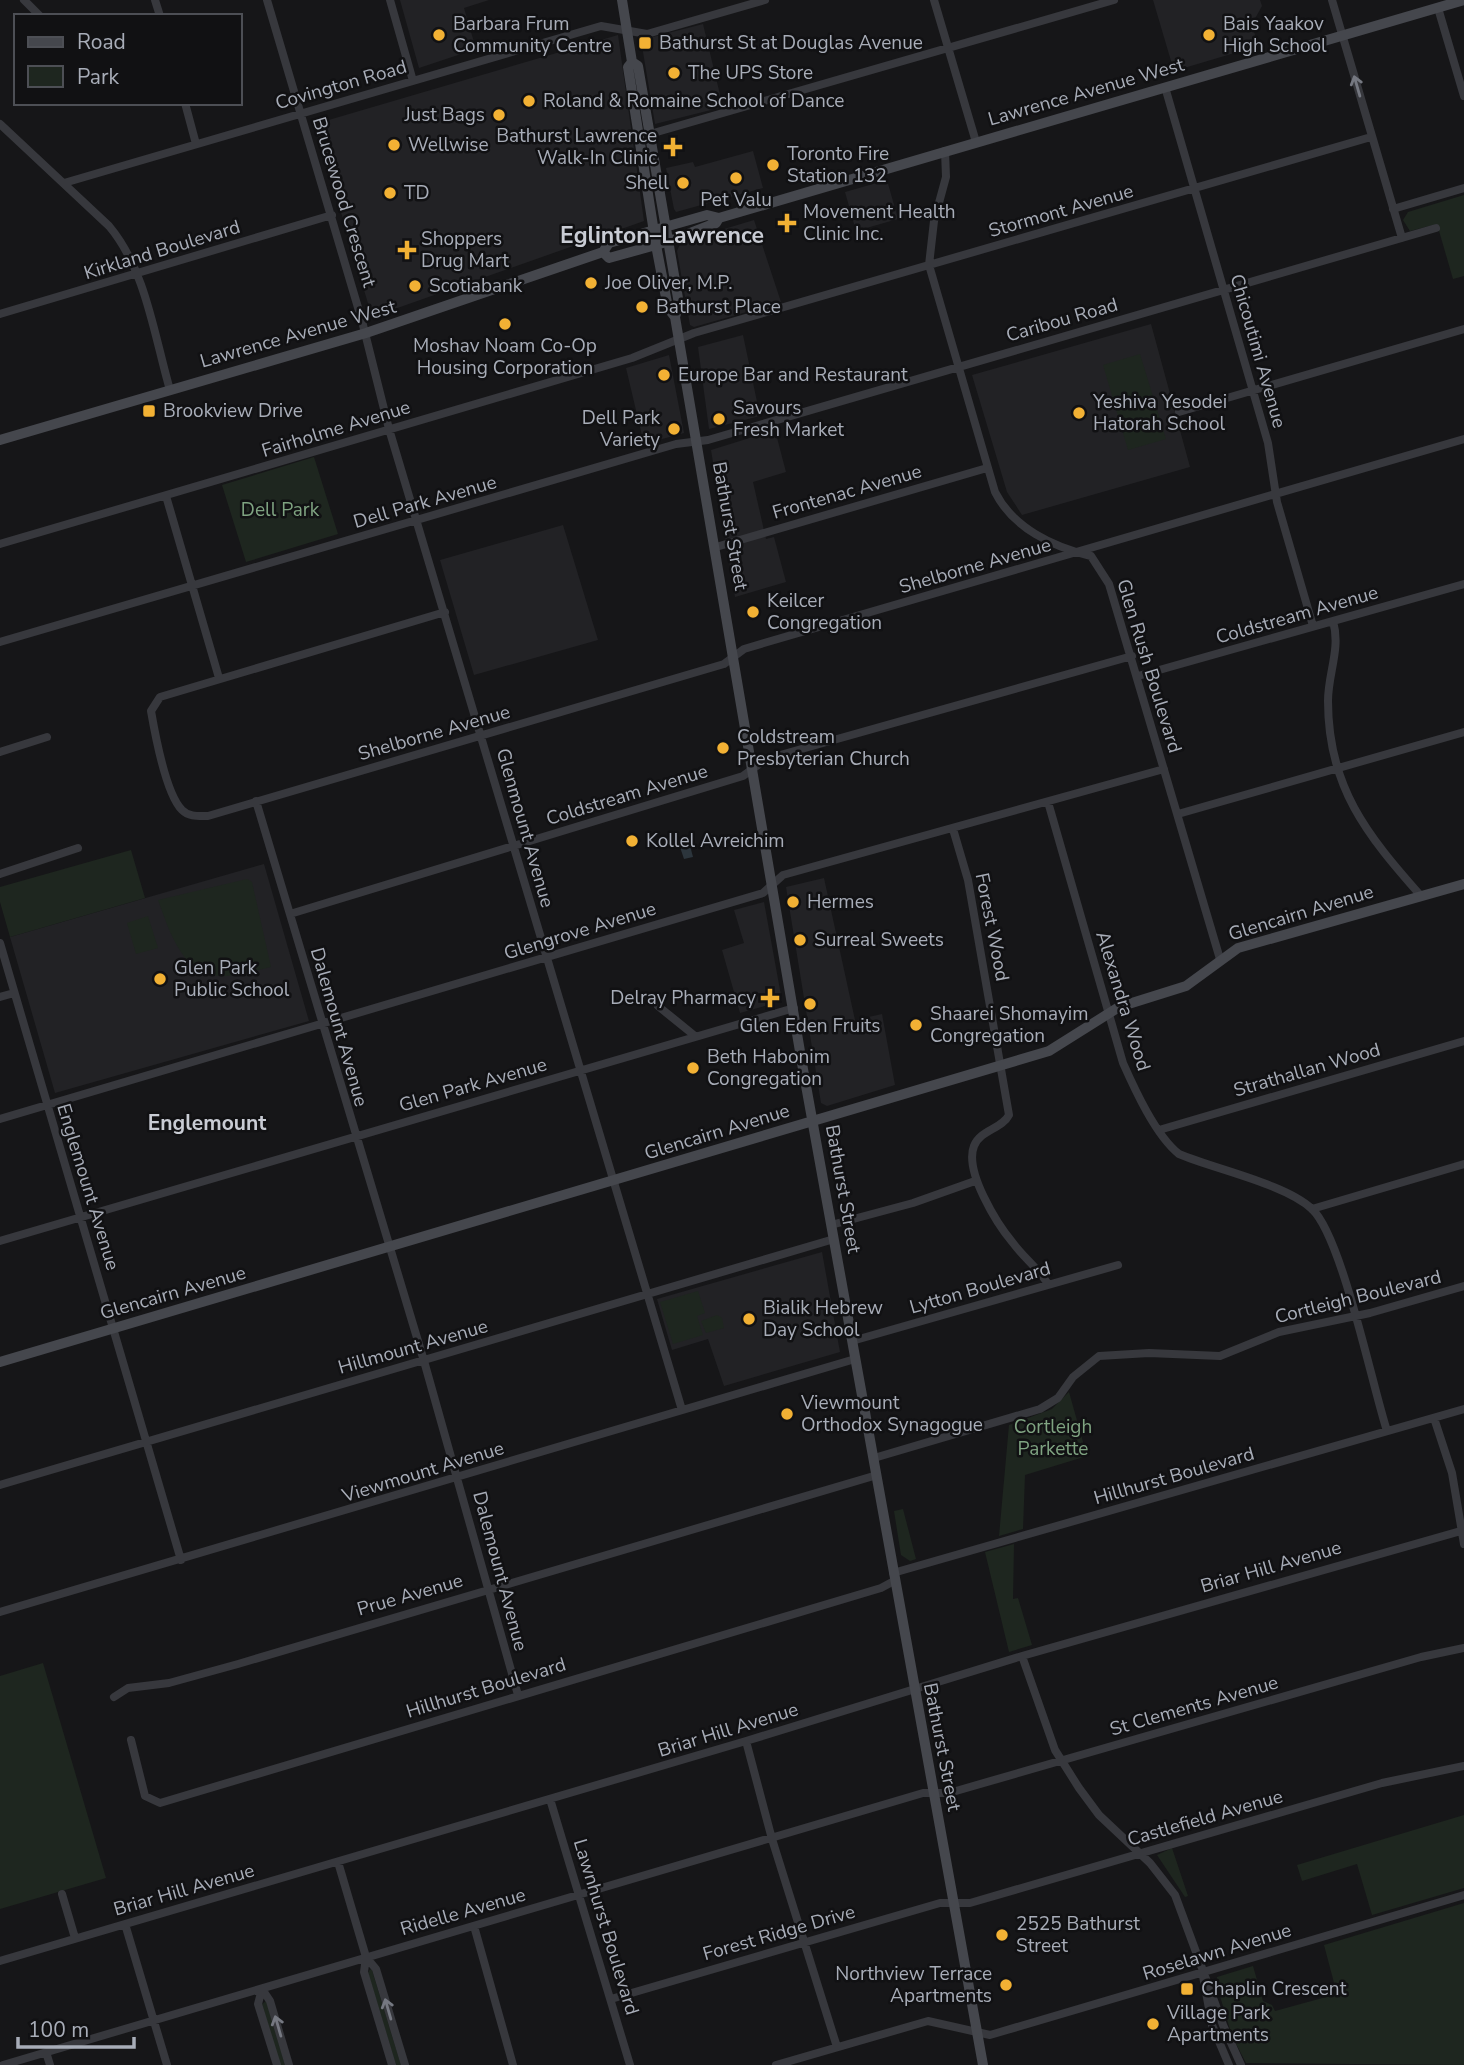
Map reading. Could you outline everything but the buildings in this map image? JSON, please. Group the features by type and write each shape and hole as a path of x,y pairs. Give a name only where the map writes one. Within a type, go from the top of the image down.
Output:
{"main road":[{"name":"Bathurst Street","path":"622,0 632,62 628,67 656,245 668,308 675,317 680,341 893,1577 983,2065"},
{"name":"Lawrence Avenue West","path":"603,252 609,258 670,241 716,223 719,218 1464,0"},
{"name":"Bathurst Street","path":"632,62 638,66 670,241 679,304 675,317"},
{"name":"Lawrence Avenue West","path":"0,440 366,333 603,252 609,243 712,214 719,218"},
{"name":"Glencairn Avenue","path":"0,1362 615,1181 1060,1046 1127,1004 1186,986 1220,959 1246,945 1464,884"}],"street":[{"path":"24,0 38,14"},
{"name":"Brucewood Crescent","path":"267,0 366,333"},
{"path":"390,0 413,81"},
{"name":"Covington Road","path":"64,183 601,26 647,34 765,0"},
{"path":"934,0 976,142"},
{"path":"650,134 1114,0"},
{"path":"1332,0 1402,238"},
{"path":"1438,8 1464,96"},
{"name":"Chicoutimi Avenue","path":"1165,87 1271,455 1276,494 1313,626"},
{"path":"186,105 197,144"},
{"path":"0,124 64,183 124,244 137,275 170,390"},
{"name":"Stormont Avenue","path":"680,341 694,333 1371,137"},
{"name":"Glen Rush Boulevard","path":"944,152 946,177 934,221 929,265 987,468 998,498 1012,517 1062,549 1091,556 1106,577 1138,676 1220,959"},
{"path":"1393,209 1464,188"},
{"name":"Kirkland Boulevard","path":"0,314 332,215"},
{"name":"Caribou Road","path":"697,441 1436,228"},
{"path":"1179,412 1464,329"},
{"name":"Glenmount Avenue","path":"366,333 389,429 419,520 546,958 682,1410"},
{"name":"Fairholme Avenue","path":"0,544 632,358 680,341"},
{"name":"Shelborne Avenue","path":"256,802 724,664 744,649 1464,439"},
{"name":"Dell Park Avenue","path":"0,642 676,444 697,441"},
{"name":"Frontenac Avenue","path":"716,547 987,468"},
{"path":"166,496 219,678"},
{"name":"Coldstream Avenue","path":"1138,676 1464,584"},
{"path":"256,802 208,816 189,815 181,809 170,784 151,710 154,703 172,691 445,612"},
{"path":"1333,621 1336,651 1328,708 1336,768 1368,835 1421,896"},
{"name":"Coldstream Avenue","path":"290,914 743,776 766,759 1132,656"},
{"path":"1178,814 1464,732"},
{"path":"0,752 47,737"},
{"name":"Glengrove Avenue","path":"0,1119 760,895 786,875 1164,769"},
{"name":"Dalemount Avenue","path":"256,802 424,1361 518,1695"},
{"name":"Alexandra Wood","path":"1048,802 1108,1014 1132,1084 1167,1143 1179,1154 1282,1192 1312,1209"},
{"name":"Forest Wood","path":"953,829 968,880 1009,1115 1004,1122 976,1142 972,1151 975,1181 1012,1243 1038,1268 1048,1284"},
{"path":"0,874 78,848"},
{"name":"Englemount Avenue","path":"0,943 181,1560"},
{"path":"0,997 14,993"},
{"path":"657,1006 695,1036"},
{"name":"Glen Park Avenue","path":"0,1241 794,1009"},
{"name":"Strathallan Wood","path":"1159,1130 1464,1041"},
{"path":"1387,1431 1333,1245 1312,1209 1464,1164"},
{"path":"831,1224 913,1203 975,1181"},
{"name":"Hillmount Avenue","path":"0,1485 834,1239"},
{"name":"Lytton Boulevard","path":"852,1341 1118,1265"},
{"name":"Cortleigh Boulevard","path":"874,1458 1040,1409 1058,1398 1073,1377 1100,1356 1149,1353 1220,1356 1279,1332 1354,1317 1464,1286"},
{"name":"Viewmount Avenue","path":"0,1612 855,1359"},
{"name":"Hillhurst Boulevard","path":"131,1740 145,1796 160,1803 881,1588 893,1577 1464,1409"},
{"path":"1434,1418 1451,1473 1464,1544"},
{"name":"Prue Avenue","path":"114,1697 128,1688 169,1683 877,1475"},
{"name":"Briar Hill Avenue","path":"0,1961 746,1741 1022,1656 1463,1530"},
{"name":"St Clements Avenue","path":"933,1793 949,1793 1421,1657 1464,1648"},
{"path":"1022,1656 1039,1711 1061,1760 1094,1809 1158,1872 1175,1895 1203,1973 1241,2065"},
{"path":"746,1741 772,1839 837,2047"},
{"name":"Castlefield Avenue","path":"955,1904 970,1903 1382,1783 1464,1766"},
{"name":"Ridelle Avenue","path":"3,2065 923,1793 933,1793"},
{"name":"Lawnhurst Boulevard","path":"550,1799 630,2065"},
{"path":"338,1862 366,1957 376,1969 405,2065"},
{"path":"62,1894 75,1938"},
{"name":"Roselawn Avenue","path":"978,2034 990,2035 1464,1895"},
{"name":"Forest Ridge Drive","path":"611,1998 940,1903 955,1904"},
{"path":"125,1924 167,2065"},
{"path":"474,1926 513,2065"},
{"path":"366,1957 364,1972 392,2065"},
{"path":"1203,1973 1203,1988 1212,2025 1229,2065"},
{"path":"262,1989 258,2004 277,2065"},
{"path":"262,1989 270,2001 289,2065"},
{"path":"776,2065 928,2021 978,2034"},
{"path":"46,2052 50,2065"}],"shaded area":[{"path":"400,0 489,0 464,8 476,49 419,68"},
{"name":"Bais Yaakov High School","path":"1153,0 1260,0 1262,6 1252,24 1258,46 1174,71"},
{"path":"703,24 723,107 655,124 641,40"},
{"path":"618,35 644,221 372,317 315,124"},
{"path":"753,151 763,188 676,212 666,168 693,162 695,167"},
{"path":"887,180 898,219 856,231 845,192"},
{"path":"754,220 781,302 694,327 690,325 677,251 681,242"},
{"name":"Yeshiva Yesodei Hatorah School","path":"1151,324 1190,467 1022,515 1007,492 972,375"},
{"path":"743,335 760,416 709,429 698,347"},
{"path":"669,355 684,433 644,444 626,368"},
{"path":"775,430 786,472 753,482 766,539 774,537 786,582 735,597 711,450"},
{"path":"563,525 598,640 474,675 440,560"},
{"path":"688,838 693,857 684,859 678,841"},
{"name":"Glen Park Public School","path":"264,864 309,1021 55,1093 10,937"},
{"path":"824,878 855,1020 882,1014 895,1085 827,1106 821,1103 786,887"},
{"path":"764,902 782,1001 740,1013 722,950 744,943 734,910"},
{"name":"Bialik Hebrew Day School","path":"822,1252 840,1352 724,1386 708,1339 672,1350 657,1299"}],"green space":[{"path":"1464,195 1464,276 1453,279 1437,224 1410,231 1403,220 1408,212"},
{"path":"1140,354 1166,439 1128,450 1103,365"},
{"name":"Dell Park","path":"314,457 338,534 246,562 222,485"},
{"path":"131,850 145,898 10,937 0,902 0,887"},
{"path":"247,879 252,882 271,967 227,976 212,975 199,970 181,951 158,900"},
{"path":"148,916 158,948 136,954 127,923"},
{"path":"698,1291 705,1313 697,1316 703,1335 673,1344 660,1302"},
{"path":"717,1315 722,1318 724,1328 706,1333 701,1321"},
{"name":"Cortleigh Parkette","path":"1069,1392 1087,1456 1025,1475 1023,1529 999,1536 1009,1425 1052,1409"},
{"path":"903,1509 916,1559 910,1561 901,1555 894,1511"},
{"path":"1014,1544 1013,1599 1018,1598 1032,1645 1009,1652 985,1552"},
{"path":"43,1663 106,1878 0,1909 0,1676"},
{"path":"1464,1815 1464,1888 1372,1915 1357,1864 1302,1881 1297,1865"},
{"path":"1172,1848 1188,1896 1185,1897 1157,1855"},
{"path":"1464,1903 1464,2065 1246,2063 1232,2036 1216,1983 1217,1977 1253,1966 1263,2001 1272,2005 1275,2011 1337,1994 1324,1945"},
{"path":"370,1969 401,2065 396,2065 368,1973"},
{"path":"266,2001 285,2065 280,2065 262,2004"}],"place":[{"name":"Barbara Frum Community Centre","path":"439,35"},
{"name":"Bais Yaakov High School","path":"1209,35"},
{"name":"Bathurst St at Douglas Avenue","path":"645,43"},
{"name":"The UPS Store","path":"674,73"},
{"name":"Roland & Romaine School of Dance","path":"529,101"},
{"name":"Just Bags","path":"499,115"},
{"name":"Wellwise","path":"394,145"},
{"name":"Bathurst Lawrence Walk-In Clinic","path":"673,147"},
{"name":"Toronto Fire Station 132","path":"773,165"},
{"name":"Pet Valu","path":"736,178"},
{"name":"Shell","path":"683,183"},
{"name":"TD","path":"390,193"},
{"name":"Movement Health Clinic Inc.","path":"787,223"},
{"name":"Shoppers Drug Mart","path":"407,250"},
{"name":"Joe Oliver, M.P.","path":"591,283"},
{"name":"Scotiabank","path":"415,286"},
{"name":"Bathurst Place","path":"642,307"},
{"name":"Moshav Noam Co-Op Housing Corporation","path":"505,324"},
{"name":"Europe Bar and Restaurant","path":"664,375"},
{"name":"Brookview Drive","path":"149,411"},
{"name":"Yeshiva Yesodei Hatorah School","path":"1079,413"},
{"name":"Savours Fresh Market","path":"719,419"},
{"name":"Dell Park Variety","path":"674,429"},
{"name":"Keilcer Congregation","path":"753,612"},
{"name":"Coldstream Presbyterian Church","path":"723,748"},
{"name":"Kollel Avreichim","path":"632,841"},
{"name":"Hermes","path":"793,902"},
{"name":"Surreal Sweets","path":"800,940"},
{"name":"Glen Park Public School","path":"160,979"},
{"name":"Delray Pharmacy","path":"770,998"},
{"name":"Glen Eden Fruits","path":"810,1004"},
{"name":"Shaarei Shomayim Congregation","path":"916,1025"},
{"name":"Beth Habonim Congregation","path":"693,1068"},
{"name":"Bialik Hebrew Day School","path":"749,1319"},
{"name":"Viewmount Orthodox Synagogue","path":"787,1414"},
{"name":"2525 Bathurst Street","path":"1002,1935"},
{"name":"Northview Terrace Apartments","path":"1006,1985"},
{"name":"Chaplin Crescent","path":"1187,1989"},
{"name":"Village Park Apartments","path":"1153,2024"}],"district":[{"name":"Eglinton–Lawrence","path":"662,235"},
{"name":"Englemount","path":"207,1123"}]}
